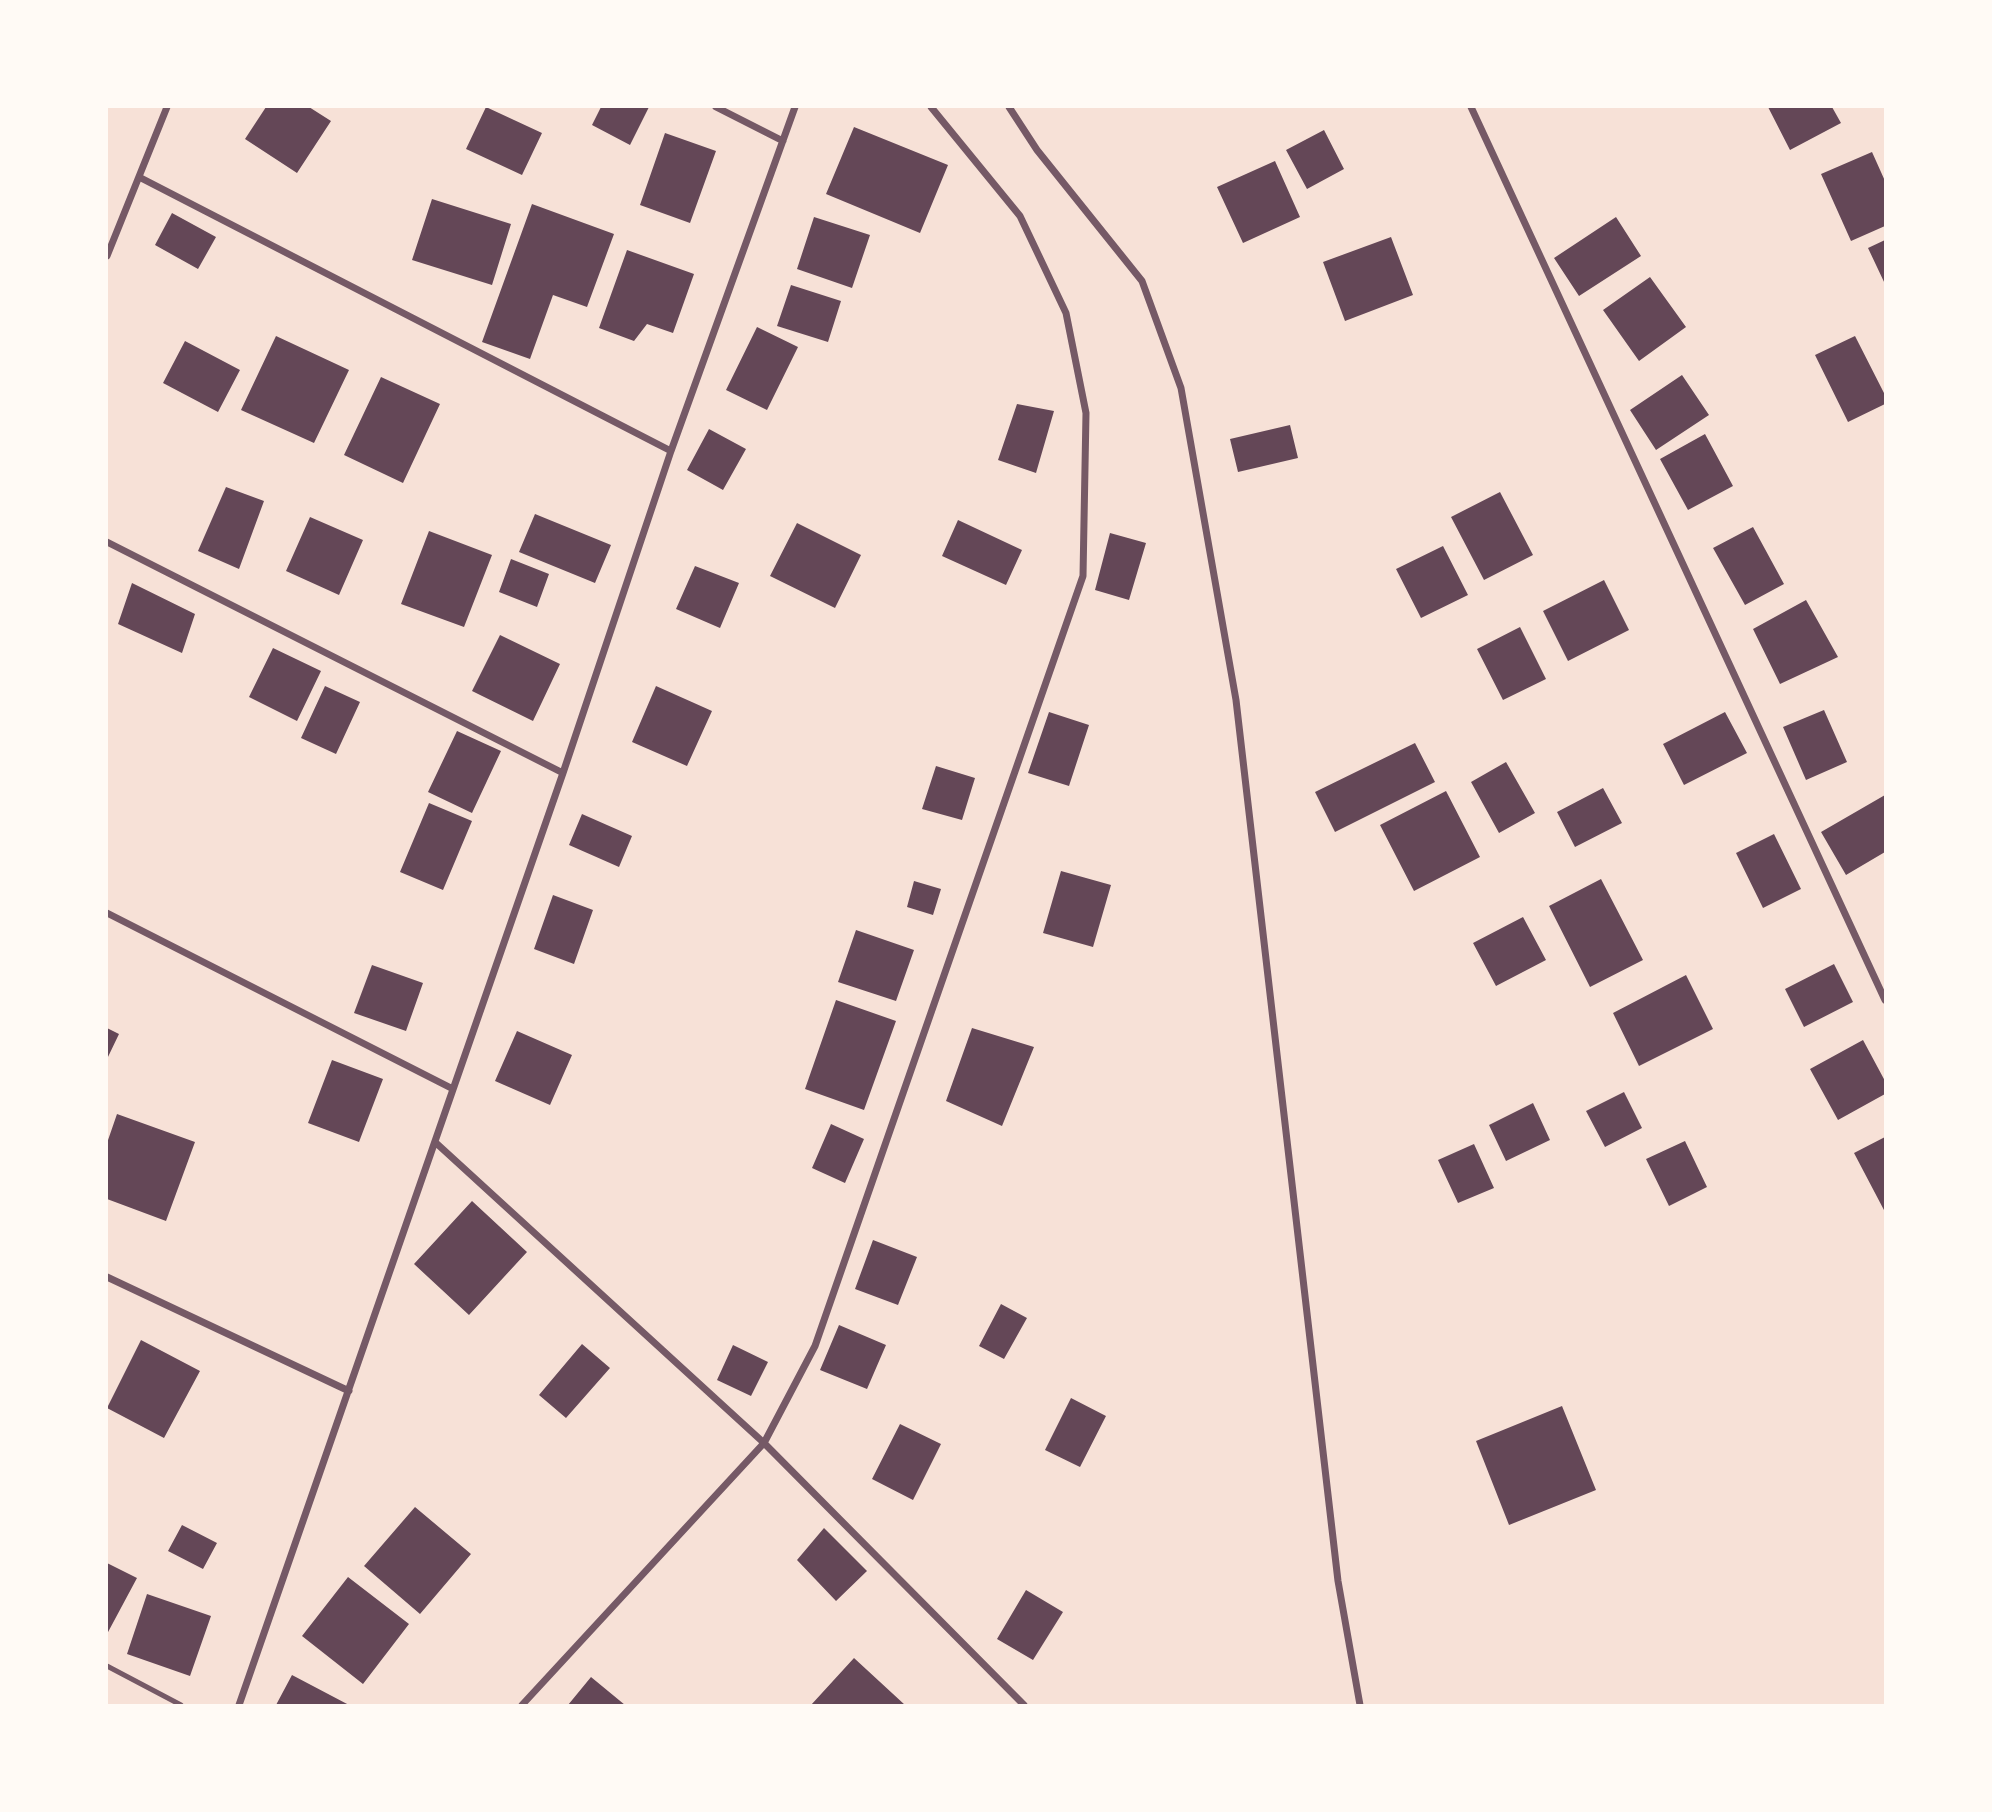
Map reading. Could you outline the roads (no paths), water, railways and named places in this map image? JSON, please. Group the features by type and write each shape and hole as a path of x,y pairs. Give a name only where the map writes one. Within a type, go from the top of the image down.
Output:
{"street":[{"path":"107,256 167,107"},
{"path":"716,107 783,141"},
{"path":"239,1705 563,773 671,451 795,107"},
{"path":"522,1705 764,1443 815,1346 1083,576 1086,413 1066,313 1020,216 931,107"},
{"path":"1009,107 1037,149 1142,282 1181,388 1236,700 1337,1568 1360,1705"},
{"path":"1471,107 1885,1000"},
{"path":"139,177 671,451"},
{"path":"107,542 563,773"},
{"path":"107,914 453,1089"},
{"path":"435,1142 764,1443 1024,1705"},
{"path":"107,1277 349,1391"}],"lane":[{"path":"107,1666 181,1705"}]}
